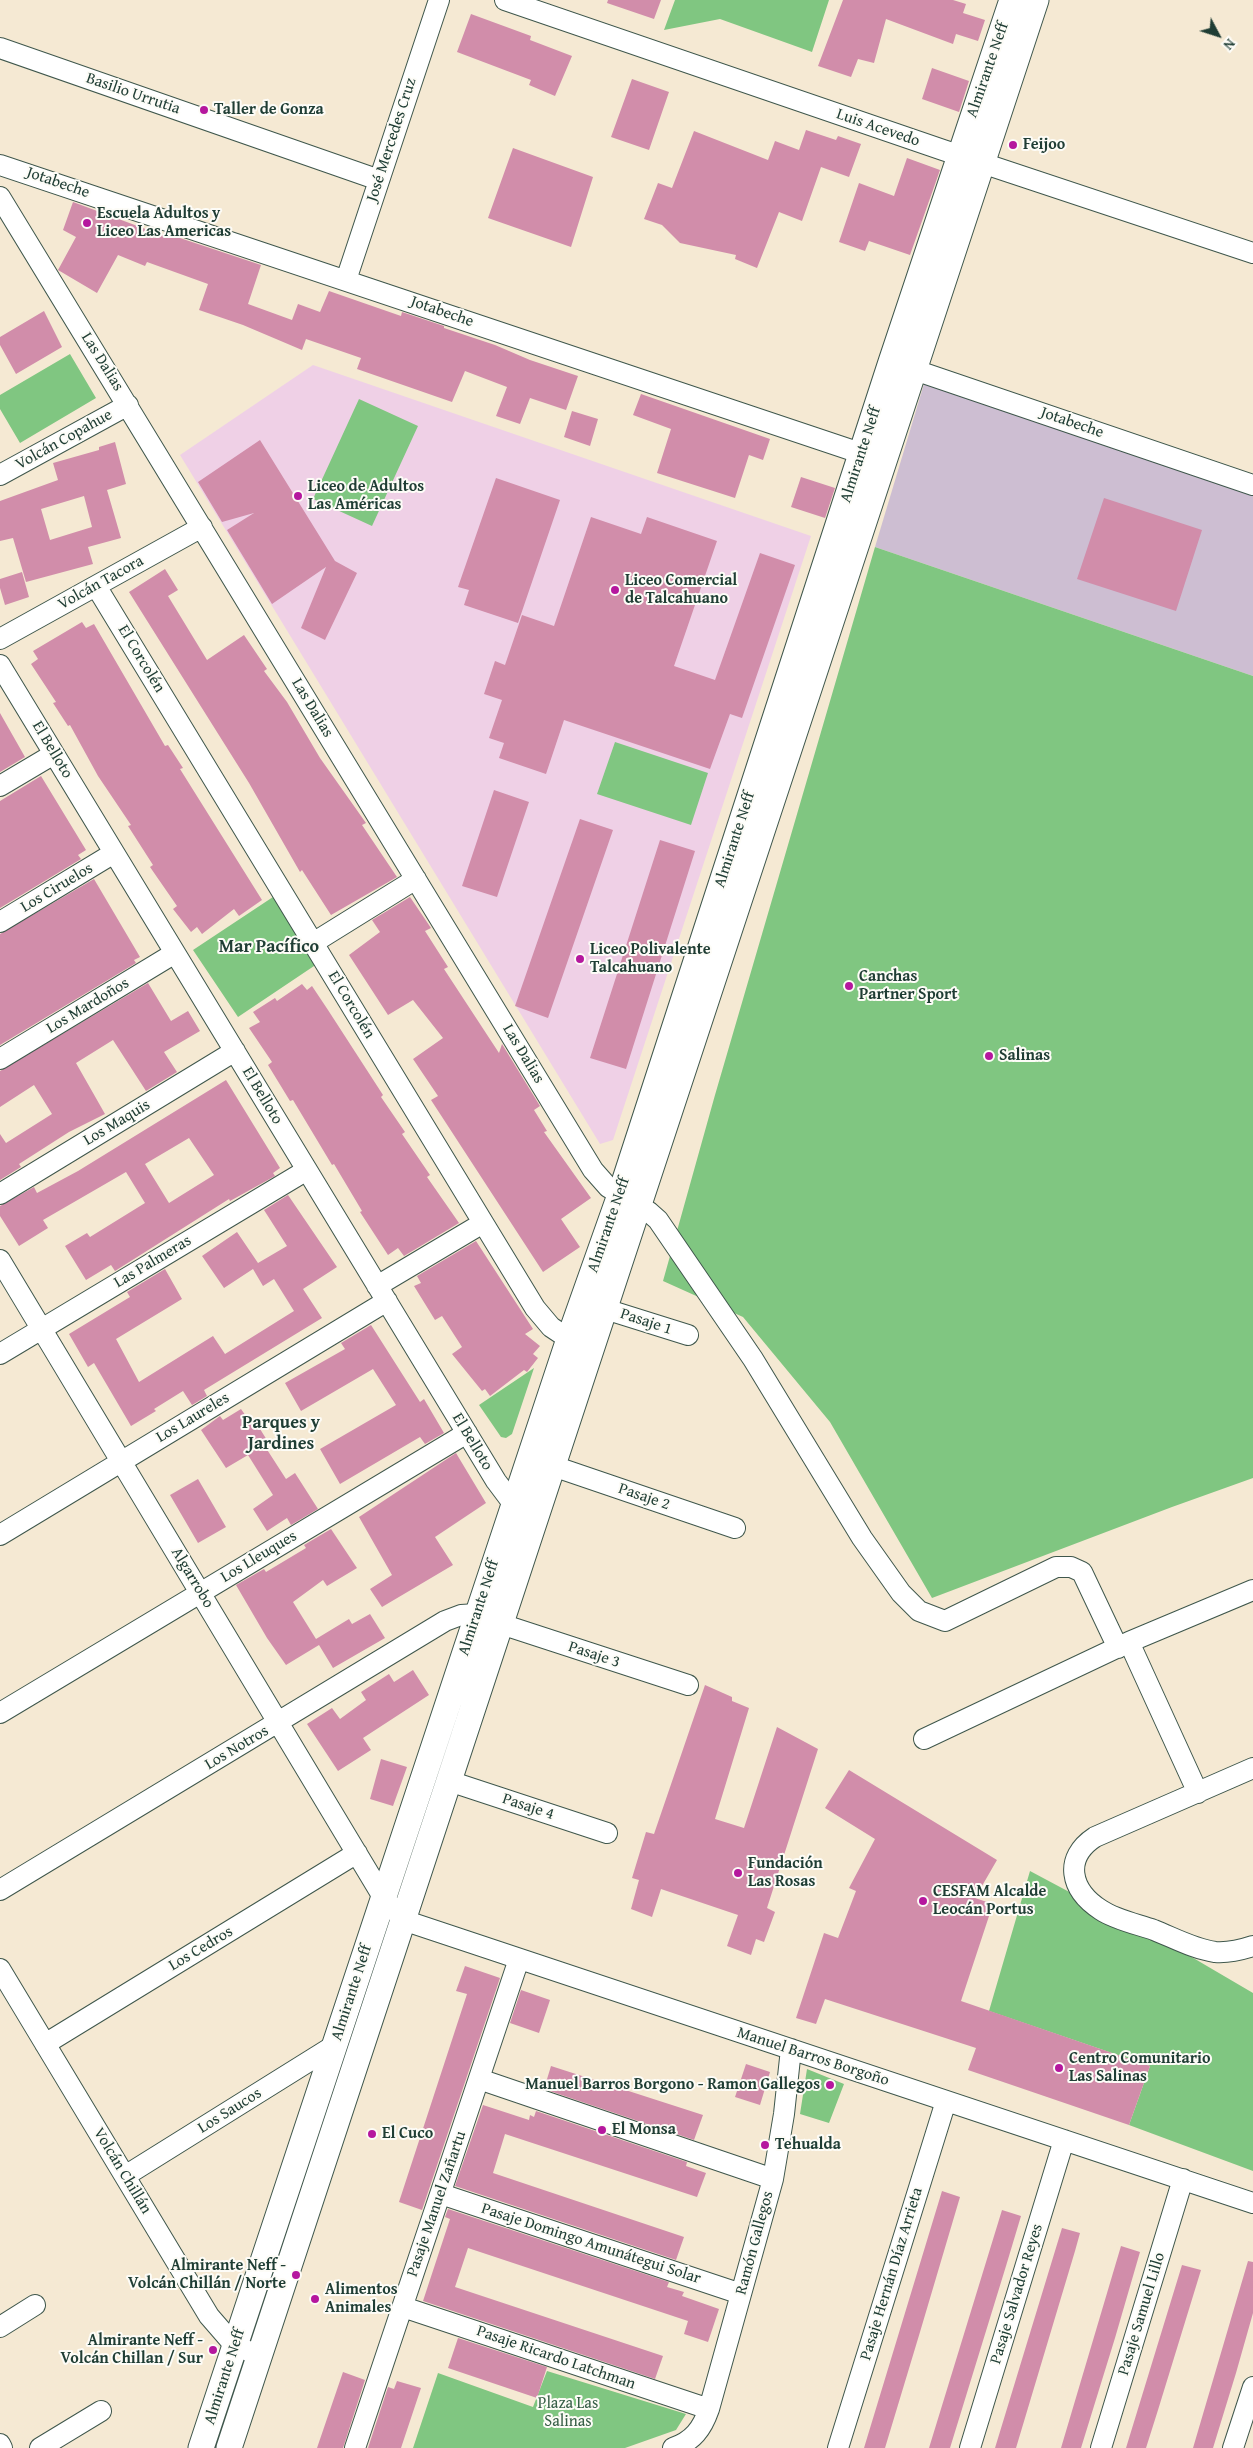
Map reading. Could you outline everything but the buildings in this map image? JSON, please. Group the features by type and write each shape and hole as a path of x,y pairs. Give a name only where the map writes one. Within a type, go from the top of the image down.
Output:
{"street":[{"name":"José Mercedes Cruz","path":"346,280 439,0"},
{"name":"Luis Acevedo","path":"505,0 971,160 1253,253"},
{"name":"Almirante Neff","path":"872,457 914,370 1012,0"},
{"name":"Almirante Neff","path":"229,2448 604,1309 629,1201 872,457 891,362 1036,0"},
{"name":"Basilio Urrutia","path":"0,48 379,180"},
{"name":"Jotabeche","path":"0,165 872,457"},
{"name":"Las Dalias","path":"0,197 593,1170 608,1187 658,1220 711,1295 862,1538 909,1603 919,1612 946,1621 1056,1567 1071,1567 1082,1572 1124,1645"},
{"name":"Jotabeche","path":"891,362 1253,485"},
{"name":"Volcán Copahue","path":"2,468 128,405"},
{"name":"Volcán Tacora","path":"0,639 202,527"},
{"name":"El Corcolén","path":"96,586 535,1308 552,1328 569,1339"},
{"name":"El Belloto","path":"0,665 466,1433 514,1505"},
{"path":"0,786 54,754"},
{"name":"Los Ciruelos","path":"0,922 114,853"},
{"path":"313,943 416,879"},
{"name":"Los Mardoños","path":"0,1059 175,953"},
{"name":"Los Maquis","path":"0,1194 235,1051"},
{"name":"Las Palmeras","path":"0,1354 307,1170"},
{"name":"Almirante Neff","path":"198,2445 235,2346 569,1339 629,1201"},
{"name":"Los Laureles","path":"0,1535 122,1462 382,1293 483,1222"},
{"name":"Algarrobo","path":"0,1260 383,1897"},
{"name":"Pasaje 1","path":"604,1309 688,1335"},
{"name":"Los Lleuques","path":"0,1713 466,1433"},
{"name":"Pasaje 2","path":"553,1466 735,1528"},
{"path":"514,1505 537,1515"},
{"path":"924,1739 1124,1645 1253,1590"},
{"name":"Los Notros","path":"0,1890 445,1621 461,1615 477,1614"},
{"name":"Pasaje 3","path":"501,1624 688,1685"},
{"path":"1124,1645 1198,1793"},
{"path":"1253,1768 1095,1837 1080,1850 1073,1872 1088,1899 1111,1915 1202,1949 1230,1952 1253,1946"},
{"name":"Pasaje 4","path":"449,1782 608,1833"},
{"name":"Los Cedros","path":"45,2044 358,1853"},
{"path":"383,1897 403,1920"},
{"name":"Manuel Barros Borgoño","path":"403,1920 1253,2203"},
{"name":"Pasaje Manuel Zañartu","path":"356,2448 520,1959"},
{"name":"Volcán Chillán","path":"0,1969 210,2316 235,2346 259,2355"},
{"name":"Los Saucos","path":"125,2176 335,2045"},
{"name":"Ramón Gallegos","path":"672,2448 685,2443 698,2432 709,2409 772,2179 784,2114 791,2049"},
{"path":"479,2079 772,2179"},
{"name":"Pasaje Hernán Díaz Arrieta","path":"838,2448 946,2101"},
{"name":"Pasaje Salvador Reyes","path":"970,2448 1064,2140"},
{"name":"Pasaje Samuel Lillo","path":"1101,2448 1183,2179"},
{"name":"Pasaje Domingo Amunátegui Solar","path":"440,2194 741,2294"},
{"path":"0,2326 36,2305"},
{"name":"Pasaje Ricardo Latchman","path":"403,2307 709,2409"},
{"path":"1233,2448 1253,2387"},
{"path":"40,2448 101,2412"},
{"path":"0,2444 2,2448"}],"shaded area":[{"path":"313,365 811,536 613,1140 600,1144 180,455"},
{"path":"924,384 1253,493 1253,676 875,547"}],"green space":[{"path":"675,0 829,0 812,52 720,19 664,30"},
{"path":"70,354 96,398 20,443 0,409 0,395"},
{"path":"359,399 418,426 372,526 313,499"},
{"name":"Salinas","path":"875,547 1253,676 1253,1478 932,1598 830,1422 743,1317 663,1281 715,1095"},
{"path":"615,742 708,773 691,825 597,794"},
{"path":"273,897 317,964 238,1017 193,950"},
{"path":"534,1368 512,1434 506,1438 501,1437 479,1405"},
{"path":"1030,1871 1195,1959 1253,1993 1253,2171 1129,2125 1150,2066 989,2011"},
{"path":"807,2069 844,2084 829,2123 800,2114"},
{"name":"Plaza Las Salinas","path":"547,2371 686,2414 676,2430 625,2448 413,2448 438,2373 533,2407"}],"place":[{"name":"Taller de Gonza","path":"204,110"},
{"name":"Feijoo","path":"1013,145"},
{"name":"Escuela Adultos y Liceo Las Americas","path":"87,223"},
{"name":"Liceo de Adultos Las Américas","path":"298,496"},
{"name":"Liceo Comercial de Talcahuano","path":"615,590"},
{"name":"Liceo Polivalente Talcahuano","path":"580,959"},
{"name":"Canchas Partner Sport","path":"849,986"},
{"name":"Salinas","path":"989,1056"},
{"name":"Fundación Las Rosas","path":"738,1873"},
{"name":"CESFAM Alcalde Leocán Portus","path":"923,1901"},
{"name":"Centro Comunitario Las Salinas","path":"1059,2068"},
{"name":"Manuel Barros Borgono - Ramon Gallegos","path":"830,2085"},
{"name":"El Monsa","path":"602,2130"},
{"name":"El Cuco","path":"372,2134"},
{"name":"Tehualda","path":"765,2145"},
{"name":"Almirante Neff - Volcán Chillán / Norte","path":"296,2275"},
{"name":"Alimentos Animales","path":"315,2299"},
{"name":"Almirante Neff - Volcán Chillan / Sur","path":"213,2350"}],"district":[{"name":"Mar Pacífico","path":"269,947"},
{"name":"Parques y Jardines","path":"281,1434"}]}
